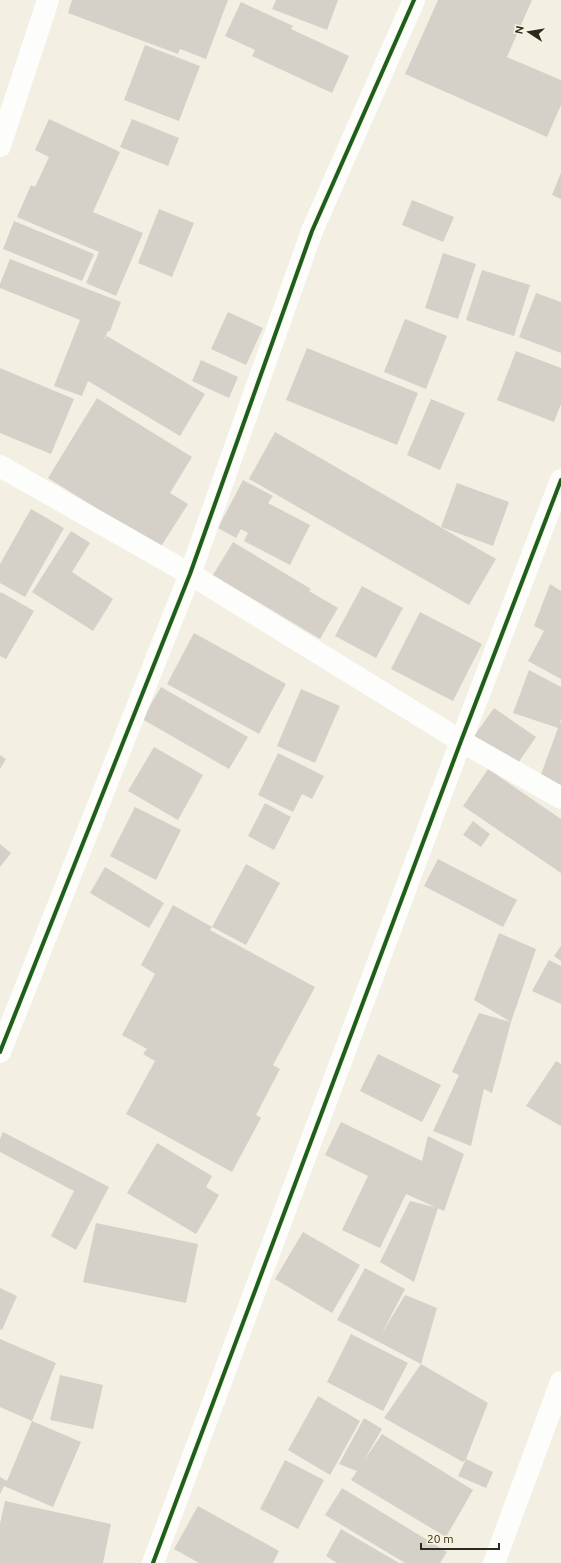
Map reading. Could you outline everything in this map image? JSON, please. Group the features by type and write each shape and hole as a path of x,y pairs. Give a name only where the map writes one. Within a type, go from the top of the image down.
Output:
{"street":[{"path":"0,146 9,86 48,0"},
{"path":"0,1052 190,574 312,231 414,0"},
{"path":"0,466 190,574 461,741 561,798"},
{"path":"153,1563 461,741 561,480"},
{"path":"494,1563 561,1382"}],"building":[{"path":"72,0 228,0 206,59 180,49 178,54 68,13"},
{"path":"276,0 338,0 327,30 272,9"},
{"path":"438,0 532,0 507,57 561,80 561,105 547,137 405,74"},
{"path":"241,2 293,26 291,29 349,56 332,93 252,56 255,50 225,36"},
{"path":"145,45 200,66 179,121 124,100"},
{"path":"49,119 120,152 93,212 143,233 116,296 86,283 99,252 17,217 31,185 35,187 49,157 35,150"},
{"path":"132,119 179,138 168,166 120,147"},
{"path":"561,173 561,199 552,195"},
{"path":"412,200 454,217 443,242 402,225"},
{"path":"159,209 194,223 172,277 138,263"},
{"path":"14,221 94,254 82,281 3,249"},
{"path":"443,253 476,264 458,319 425,308"},
{"path":"10,259 121,302 110,331 108,331 104,340 107,336 205,394 180,436 88,381 82,396 54,386 80,320 0,288 0,284"},
{"path":"482,270 530,285 514,336 466,320"},
{"path":"536,293 561,302 561,353 519,337"},
{"path":"228,312 263,328 246,365 211,349"},
{"path":"405,319 447,336 426,389 384,372"},
{"path":"307,348 418,393 397,445 286,400"},
{"path":"516,351 561,368 561,404 554,422 497,400"},
{"path":"201,360 238,377 229,398 192,381"},
{"path":"0,368 74,399 51,454 0,433"},
{"path":"97,398 192,457 170,493 188,504 160,548 48,478"},
{"path":"431,399 465,413 440,470 407,455"},
{"path":"275,432 496,559 469,605 249,479"},
{"path":"243,480 273,496 268,503 310,525 290,565 244,541 248,533 241,529 236,538 218,528"},
{"path":"457,483 509,502 493,546 441,527"},
{"path":"31,509 64,528 25,597 0,583 0,564"},
{"path":"71,531 90,543 72,572 113,599 93,631 32,592"},
{"path":"233,542 311,589 309,591 338,608 320,639 213,575"},
{"path":"550,584 561,591 561,679 528,661 544,631 534,626"},
{"path":"362,586 403,608 376,658 335,636"},
{"path":"1,592 34,611 6,659 0,656"},
{"path":"420,612 482,644 453,701 391,669"},
{"path":"194,633 286,684 259,734 167,684"},
{"path":"529,670 561,687 561,785 540,777 558,728 513,713"},
{"path":"161,687 248,737 229,769 142,719"},
{"path":"301,689 340,706 315,763 277,746"},
{"path":"494,708 536,737 516,766 474,736"},
{"path":"154,747 203,775 178,820 128,791"},
{"path":"278,753 324,776 312,799 302,794 293,812 258,795"},
{"path":"0,755 6,759 0,769"},
{"path":"488,769 561,819 561,873 463,806"},
{"path":"265,803 291,817 274,850 248,836"},
{"path":"135,807 181,830 156,880 110,856"},
{"path":"473,821 490,834 481,847 463,835"},
{"path":"0,844 11,853 0,867"},
{"path":"438,859 517,900 503,927 424,886"},
{"path":"246,864 280,883 246,945 212,927"},
{"path":"105,867 164,903 149,928 90,893"},
{"path":"173,905 212,927 210,930 315,987 273,1065 280,1069 256,1115 261,1118 232,1172 126,1114 155,1061 143,1054 147,1049 122,1035 155,974 141,965"},
{"path":"499,933 536,949 511,1022 474,1000"},
{"path":"561,946 561,961 554,956"},
{"path":"549,960 561,966 561,1004 532,991"},
{"path":"479,1013 511,1022 492,1093 484,1089 471,1146 433,1131 459,1075 452,1072"},
{"path":"378,1054 441,1085 422,1122 360,1091"},
{"path":"556,1061 561,1064 561,1126 526,1106"},
{"path":"341,1122 422,1161 428,1136 464,1154 444,1211 406,1194 380,1248 342,1230 368,1176 325,1155"},
{"path":"3,1132 109,1187 76,1250 51,1236 74,1191 0,1152 0,1139"},
{"path":"157,1143 212,1176 206,1187 219,1195 196,1234 127,1193"},
{"path":"410,1201 438,1208 414,1282 380,1262"},
{"path":"96,1223 198,1244 186,1303 83,1282"},
{"path":"303,1232 360,1265 332,1313 275,1279"},
{"path":"365,1268 405,1289 381,1335 405,1295 437,1308 421,1364 337,1320"},
{"path":"0,1288 17,1296 2,1330 0,1329"},
{"path":"351,1334 408,1363 383,1411 327,1382"},
{"path":"0,1339 56,1363 32,1421 0,1407"},
{"path":"421,1364 488,1403 466,1459 463,1462 384,1418"},
{"path":"60,1375 103,1385 93,1429 50,1420"},
{"path":"318,1396 360,1421 330,1475 288,1450"},
{"path":"364,1418 382,1429 363,1462 382,1434 473,1490 446,1537 351,1480 357,1471 339,1464"},
{"path":"32,1421 81,1442 53,1507 4,1486 0,1494 0,1477 7,1481"},
{"path":"466,1459 493,1472 486,1488 458,1476"},
{"path":"285,1460 324,1480 298,1529 260,1509"},
{"path":"342,1488 447,1552 440,1563 405,1563 325,1515"},
{"path":"5,1501 111,1524 103,1563 0,1563 0,1524"},
{"path":"198,1506 279,1551 273,1563 199,1563 174,1549"},
{"path":"341,1529 399,1563 337,1563 326,1556"}],"cycle path":[{"path":"0,1052 190,574 312,231 414,0"},
{"path":"153,1563 461,741 561,480"}]}
